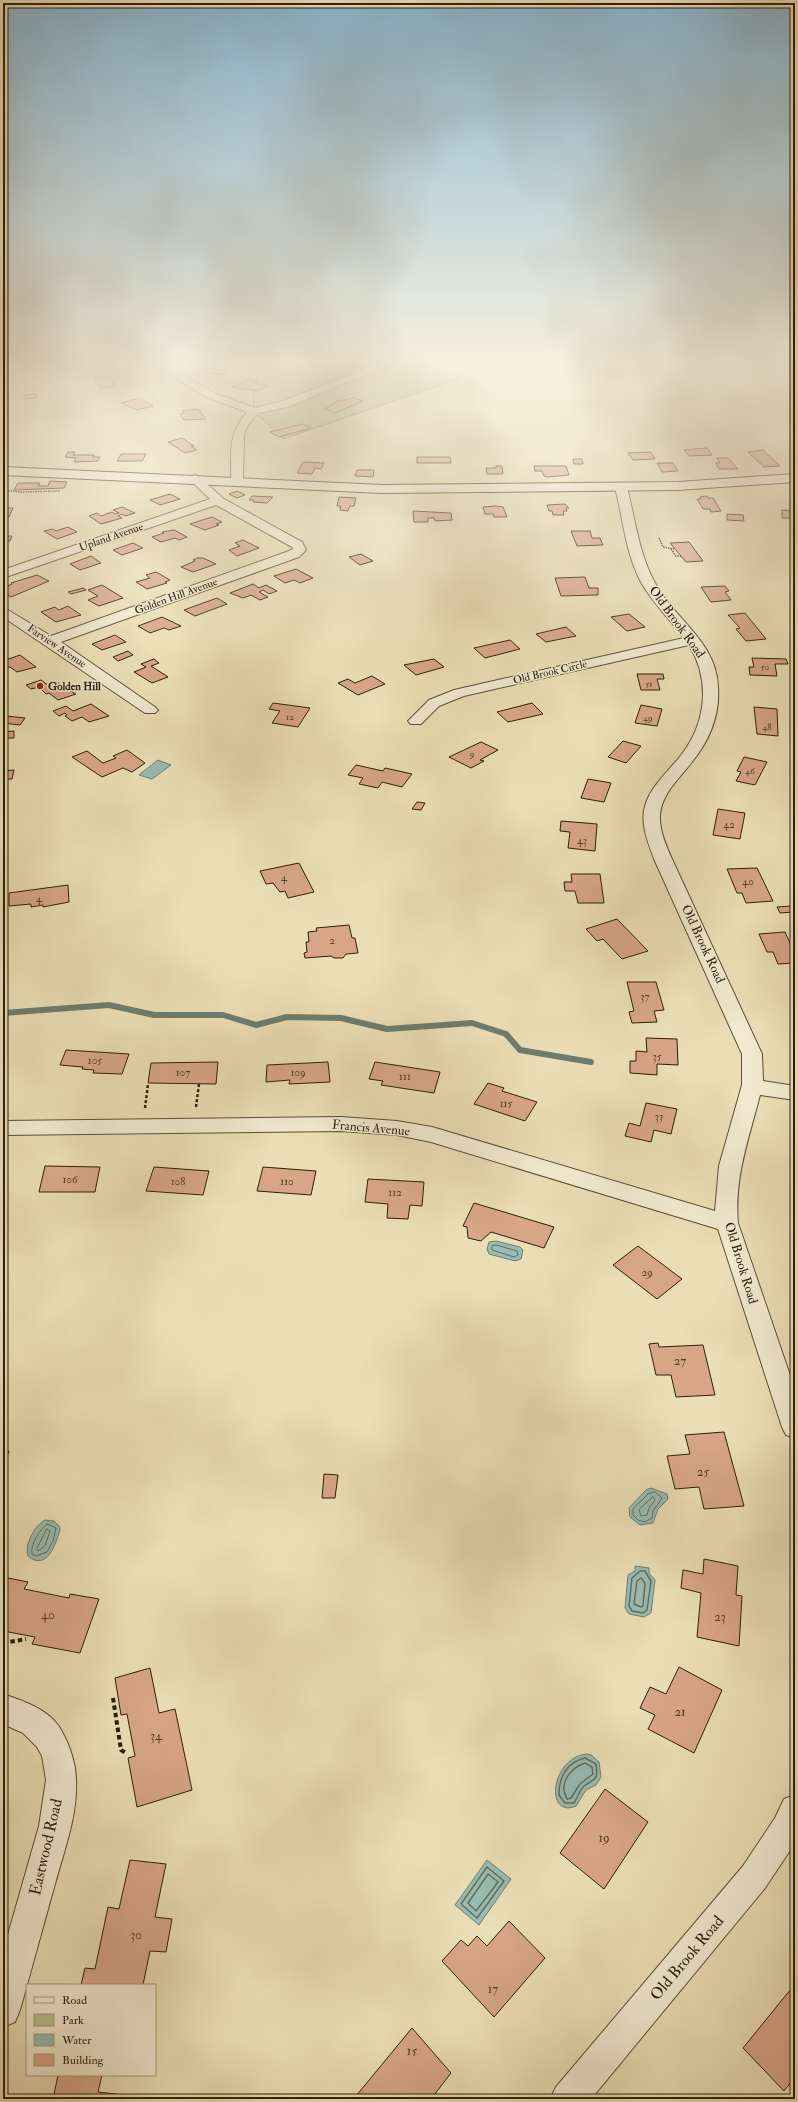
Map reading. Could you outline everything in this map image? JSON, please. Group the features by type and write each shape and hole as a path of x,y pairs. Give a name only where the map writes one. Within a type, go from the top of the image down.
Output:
{"street":[{"path":"237,464 237,481"},
{"path":"3,471 382,489 621,487 749,482 795,478"},
{"path":"196,479 218,500"},
{"name":"Old Brook Road","path":"621,487 645,576 652,590 702,654 710,675 710,713 703,732 693,750 668,780 654,803 652,816 653,830 663,859 746,1037 753,1059 753,1087 730,1166 724,1200 727,1223 795,1427"},
{"name":"Golden Hill Avenue","path":"50,641 294,554 300,549 292,541 218,500"},
{"name":"Upland Avenue","path":"3,574 218,500"},
{"name":"Farview Avenue","path":"3,611 50,641 150,710"},
{"name":"Old Brook Circle","path":"416,721 434,703 459,693 692,640"},
{"path":"753,1087 795,1092"},
{"name":"Francis Avenue","path":"3,1128 341,1124 397,1128 477,1148 727,1223"},
{"name":"Eastwood Road","path":"3,1709 25,1716 41,1728 53,1746 60,1769 59,1798 52,1836 3,2010"},
{"name":"Old Brook Road","path":"568,2099 754,1877 786,1829 795,1810"}],"path":[{"path":"3,490 20,492 63,491"},
{"path":"659,538 661,545 674,549"},
{"path":"670,549 676,556 681,556"},
{"path":"145,1108 148,1084"},
{"path":"196,1108 199,1084"},
{"path":"3,1643 26,1638"},
{"path":"113,1698 121,1750 126,1753"}],"water":[{"path":"158,760 171,765 152,779 139,775"},
{"path":"496,1241 520,1247 523,1250 521,1259 515,1261 489,1254 487,1249 489,1242"},
{"path":"651,1488 667,1494 668,1499 658,1509 653,1523 640,1525 630,1517 629,1508 646,1490"},
{"path":"45,1520 54,1521 59,1526 60,1530 50,1554 40,1561 28,1556 27,1552 31,1536 38,1526"},
{"path":"635,1566 649,1568 649,1573 655,1580 651,1613 644,1617 629,1614 625,1608 628,1575 635,1571"},
{"path":"586,1754 591,1755 599,1762 601,1777 596,1785 586,1790 576,1806 566,1808 559,1804 556,1797 556,1787 559,1776 565,1766 574,1758"},
{"path":"487,1860 511,1879 479,1925 455,1905"}],"building":[{"path":"302,464 323,464 321,469 315,468 312,474 297,473"},
{"path":"658,464 674,464 678,471 662,472"},
{"path":"717,464 734,464 738,469 719,469"},
{"path":"761,464 778,464 780,466 764,467"},
{"path":"496,466 502,466 503,474 487,474 486,468 496,468"},
{"path":"534,466 566,466 569,475 547,477 544,476 542,471 535,471"},
{"path":"357,470 374,470 373,477 355,476"},
{"path":"50,481 67,482 64,488 14,490 18,483 40,483 38,486 48,486"},
{"path":"237,491 245,495 237,498 229,494"},
{"path":"170,494 180,499 160,505 150,500"},
{"path":"252,496 273,497 267,503 253,502 254,500 249,500"},
{"path":"707,496 708,498 713,498 721,511 711,512 710,509 703,509 697,499"},
{"path":"339,497 356,498 354,506 350,506 348,511 340,510 341,506 337,506"},
{"path":"565,504 569,508 566,508 567,511 563,511 564,515 553,515 552,511 549,511 547,505"},
{"path":"122,507 135,513 125,516 122,514 118,516 122,518 101,524 89,516 97,513 101,516 112,512 115,514 119,513 113,510"},
{"path":"483,507 503,507 507,517 494,517 493,514 485,514"},
{"path":"3,508 13,508 9,517 3,517"},
{"path":"782,510 795,511 795,518 782,518"},
{"path":"413,511 451,513 452,520 435,521 434,518 428,518 428,522 414,522"},
{"path":"727,514 743,515 744,521 727,520"},
{"path":"212,517 222,522 216,524 219,525 205,530 190,524"},
{"path":"68,527 77,532 57,539 44,531 53,529 56,531"},
{"path":"174,530 187,537 179,540 175,538 161,542 152,537 164,533 162,532"},
{"path":"571,531 590,531 592,538 600,538 603,545 577,546"},
{"path":"3,536 12,536 10,541 3,541"},
{"path":"243,540 259,548 237,556 229,550 240,546 235,543"},
{"path":"689,542 703,561 686,562 670,543"},
{"path":"133,543 143,548 122,555 113,550"},
{"path":"361,554 373,561 360,565 349,557"},
{"path":"91,556 101,563 80,570 70,564"},
{"path":"203,558 216,564 193,572 181,567 195,561 193,560"},
{"path":"296,569 313,578 300,583 294,580 285,583 274,576"},
{"path":"156,572 170,580 165,582 167,583 147,589 136,582 150,578 146,575"},
{"path":"37,575 49,581 11,597 3,592 3,588 12,584 11,583"},
{"path":"585,577 589,588 598,588 598,595 561,596 555,578"},
{"path":"253,584 259,588 266,585 277,591 269,594 263,590 259,592 268,597 260,600 251,595 243,598 230,593"},
{"path":"102,585 123,598 99,606 88,600 98,596 88,590"},
{"path":"725,586 729,591 725,592 731,600 711,602 701,587"},
{"path":"83,588 86,590 71,594 68,592"},
{"path":"217,598 227,604 195,616 184,610"},
{"path":"68,606 81,615 56,622 41,612 55,607 59,610"},
{"path":"745,613 766,639 746,641 736,629 740,628 728,615"},
{"path":"629,614 645,627 627,631 611,617"},
{"path":"162,617 181,626 169,630 164,628 150,633 138,626"},
{"path":"566,627 576,636 546,642 536,634"},
{"path":"115,635 126,642 102,650 92,644"},
{"path":"510,640 520,649 485,658 474,648"},
{"path":"128,651 133,655 118,661 113,657"},
{"path":"20,655 36,667 17,672 10,667 3,668 3,661"},
{"path":"752,658 786,659 788,664 775,664 777,676 750,675 749,667 754,667"},
{"path":"154,659 159,663 151,666 168,677 152,683 134,672 146,667 141,664"},
{"path":"434,659 444,667 416,675 404,665"},
{"path":"637,674 663,674 664,679 657,679 660,690 641,690"},
{"path":"372,676 385,684 358,695 338,683 348,679 355,683"},
{"path":"41,680 49,686 57,682 63,686 66,685 69,688 67,689 76,694 58,700 49,693 46,694 39,687 31,689 26,685"},
{"path":"273,703 310,708 298,727 272,723 280,711 269,709"},
{"path":"532,703 543,714 508,722 497,712"},
{"path":"91,704 109,716 89,722 82,717 72,721 65,716 67,715 65,713 59,716 53,711 66,706 73,711"},
{"path":"641,705 662,709 657,726 635,723"},
{"path":"754,707 777,709 778,736 757,734"},
{"path":"6,716 25,718 20,725 3,723"},
{"path":"14,731 14,738 3,738 3,732"},
{"path":"623,741 641,746 626,763 608,757"},
{"path":"481,742 498,750 480,760 484,761 471,768 449,757"},
{"path":"127,750 145,763 132,772 123,768 102,777 72,757 87,751 103,763 116,758 113,756"},
{"path":"744,757 767,762 755,785 736,781 741,772 737,771"},
{"path":"356,765 383,771 385,768 412,774 402,787 382,782 378,788 359,784 363,778 348,775"},
{"path":"14,770 12,779 3,779 3,771"},
{"path":"588,779 611,783 604,802 581,798"},
{"path":"417,802 425,803 421,810 412,809"},
{"path":"718,809 745,813 740,839 713,835"},
{"path":"561,821 597,824 595,851 568,848 570,832 560,831"},
{"path":"299,863 314,892 288,898 285,891 280,892 273,883 266,884 260,871"},
{"path":"757,868 773,901 746,903 742,893 737,893 727,869"},
{"path":"571,874 600,874 604,903 578,903 575,891 565,891 564,882 572,882"},
{"path":"68,885 69,902 43,907 43,905 31,907 31,904 9,906 9,893"},
{"path":"791,906 793,912 780,913 777,907"},
{"path":"617,919 648,951 622,959 603,939 597,941 586,929"},
{"path":"349,925 352,938 355,938 358,953 346,954 343,958 334,958 331,956 305,958 304,953 307,952 306,942 309,942 308,932 317,931 316,928"},
{"path":"785,932 791,945 795,946 795,963 778,964 773,952 767,952 759,934"},
{"path":"627,982 656,982 664,1010 654,1011 657,1022 632,1023 629,1012 634,1011"},
{"path":"646,1038 677,1039 678,1065 657,1064 657,1075 630,1073 630,1061 636,1061 636,1051 647,1052"},
{"path":"66,1050 129,1054 122,1074 93,1073 94,1070 82,1069 83,1067 60,1065"},
{"path":"218,1062 216,1084 148,1083 151,1063"},
{"path":"328,1062 330,1082 289,1084 290,1080 266,1082 267,1065"},
{"path":"375,1062 440,1072 434,1093 381,1085 383,1081 369,1079"},
{"path":"488,1083 504,1088 502,1091 537,1102 525,1121 474,1104"},
{"path":"646,1103 677,1109 671,1134 654,1130 651,1142 625,1136 629,1123 640,1126"},
{"path":"795,1161 795,1194 791,1193"},
{"path":"45,1166 100,1167 95,1192 39,1192"},
{"path":"154,1167 209,1171 203,1195 146,1191"},
{"path":"263,1167 316,1171 311,1195 257,1191"},
{"path":"368,1179 424,1182 422,1206 410,1205 408,1219 387,1218 388,1204 365,1202"},
{"path":"474,1203 554,1227 544,1248 491,1232 481,1241 468,1238 467,1227 463,1226"},
{"path":"638,1246 682,1279 657,1299 613,1265"},
{"path":"658,1343 659,1347 703,1345 715,1395 676,1397 671,1375 656,1375 649,1344"},
{"path":"724,1432 744,1506 704,1509 699,1487 675,1489 667,1456 690,1454 685,1435"},
{"path":"3,1451 9,1451 3,1469"},
{"path":"324,1474 338,1475 335,1498 322,1498"},
{"path":"704,1559 738,1566 736,1595 742,1596 739,1646 697,1637 701,1593 681,1588 683,1570 703,1574"},
{"path":"3,1577 28,1582 24,1589 69,1598 70,1594 99,1599 80,1653 32,1644 35,1637 3,1631"},
{"path":"679,1667 722,1690 694,1753 648,1729 655,1715 640,1708 650,1687 666,1694"},
{"path":"150,1668 159,1713 175,1709 192,1790 137,1807 128,1758 135,1756 127,1714 121,1715 115,1678"},
{"path":"605,1789 648,1822 604,1889 560,1853"},
{"path":"130,1860 166,1864 155,1917 172,1919 166,1952 150,1951 143,1984 81,1984 85,1968 95,1969 108,1907 119,1909"},
{"path":"509,1921 545,1958 494,2017 442,1961 461,1940 468,1946 477,1936 487,1946"},
{"path":"795,1984 795,2077 784,2091 743,2048"},
{"path":"412,2028 451,2073 431,2099 359,2099 356,2096"},
{"path":"58,2076 102,2076 98,2092 116,2094 115,2099 53,2099"}],"waterway":[{"path":"3,1013 109,1005 154,1015 223,1015 256,1025 287,1017 341,1018 387,1029 472,1023 506,1034 520,1050 591,1062"}],"place":[{"name":"Golden Hill","path":"40,686"}]}
